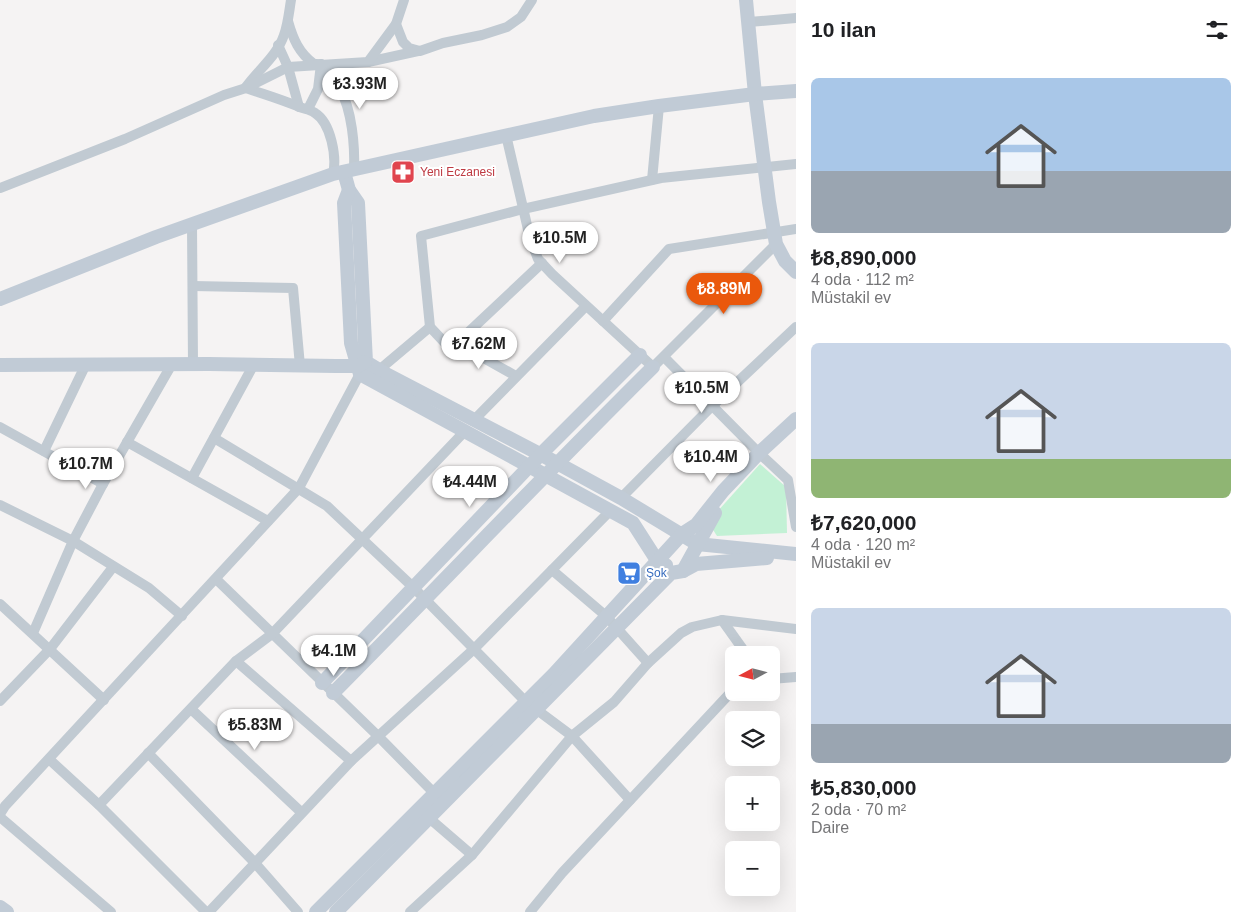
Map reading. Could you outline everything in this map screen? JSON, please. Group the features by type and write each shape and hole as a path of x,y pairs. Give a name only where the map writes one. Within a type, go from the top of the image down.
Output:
{"street":[{"path":"246,88 254,76 266,64 283,37 291,0"},
{"path":"368,62 396,24 404,0"},
{"path":"288,19 299,50 314,64 349,64 420,51 442,43 482,35 507,27 521,17 532,0"},
{"path":"746,0 755,94 775,238 785,262 796,272"},
{"path":"749,22 796,18"},
{"path":"396,24 403,42 409,48 420,51"},
{"path":"278,45 303,108"},
{"path":"0,188 125,140 288,68 321,64"},
{"path":"303,108 318,89 321,64"},
{"path":"321,64 340,89 350,123 354,154 344,172"},
{"path":"246,88 284,100 317,114 328,130 335,165 344,172 349,190 344,203 350,334 351,343 362,367 465,431 633,523 658,562 683,571"},
{"path":"0,299 156,237 344,172 594,116 658,106 796,91"},
{"path":"652,180 658,106"},
{"path":"506,135 530,238 538,259 653,367"},
{"path":"542,263 458,342 446,344 430,327 422,236 523,209 652,180 796,164"},
{"path":"192,224 193,364"},
{"path":"603,321 669,249 775,238 796,229"},
{"path":"333,694 664,357 775,238"},
{"path":"192,286 293,288 300,366"},
{"path":"474,420 586,306"},
{"path":"621,498 712,406 796,326"},
{"path":"379,370 430,327"},
{"path":"455,342 516,376"},
{"path":"322,683 541,454 640,355"},
{"path":"664,357 759,453 792,479 796,526"},
{"path":"0,364 193,364 362,367 379,370 558,463 697,544 796,555"},
{"path":"44,451 86,364"},
{"path":"33,633 73,541 103,484 172,364"},
{"path":"192,478 253,366"},
{"path":"111,912 0,816 5,806 50,760 299,488 362,367"},
{"path":"336,912 429,818 531,705 554,674 606,616 682,534 696,525 723,490 796,419"},
{"path":"0,427 103,484"},
{"path":"99,805 236,661 272,634 465,431"},
{"path":"214,438 327,506 414,588 531,705 572,736 630,800"},
{"path":"127,442 268,521"},
{"path":"683,571 727,490 759,453"},
{"path":"0,505 73,541 149,588 182,616"},
{"path":"50,760 99,805 207,912 351,760 474,649 610,511"},
{"path":"316,912 434,793 617,628 671,573 683,571 696,564 796,555"},
{"path":"0,701 50,649 113,566"},
{"path":"552,570 606,616 648,663"},
{"path":"216,579 434,793"},
{"path":"0,604 104,700"},
{"path":"722,620 741,646"},
{"path":"410,912 472,855 572,736 614,702 648,663 680,633 692,626 722,620 796,629"},
{"path":"236,661 351,760"},
{"path":"780,678 796,677"},
{"path":"530,912 562,873 725,699"},
{"path":"191,710 301,812"},
{"path":"148,752 255,862 298,912"},
{"path":"429,818 472,855"},
{"path":"0,907 7,912"}],"green space":[{"path":"760,464 786,487 787,533 717,536 708,522"}],"place":[{"name":"Yeni Eczanesi","path":"403,172"},
{"name":"Şok","path":"629,573"}]}
